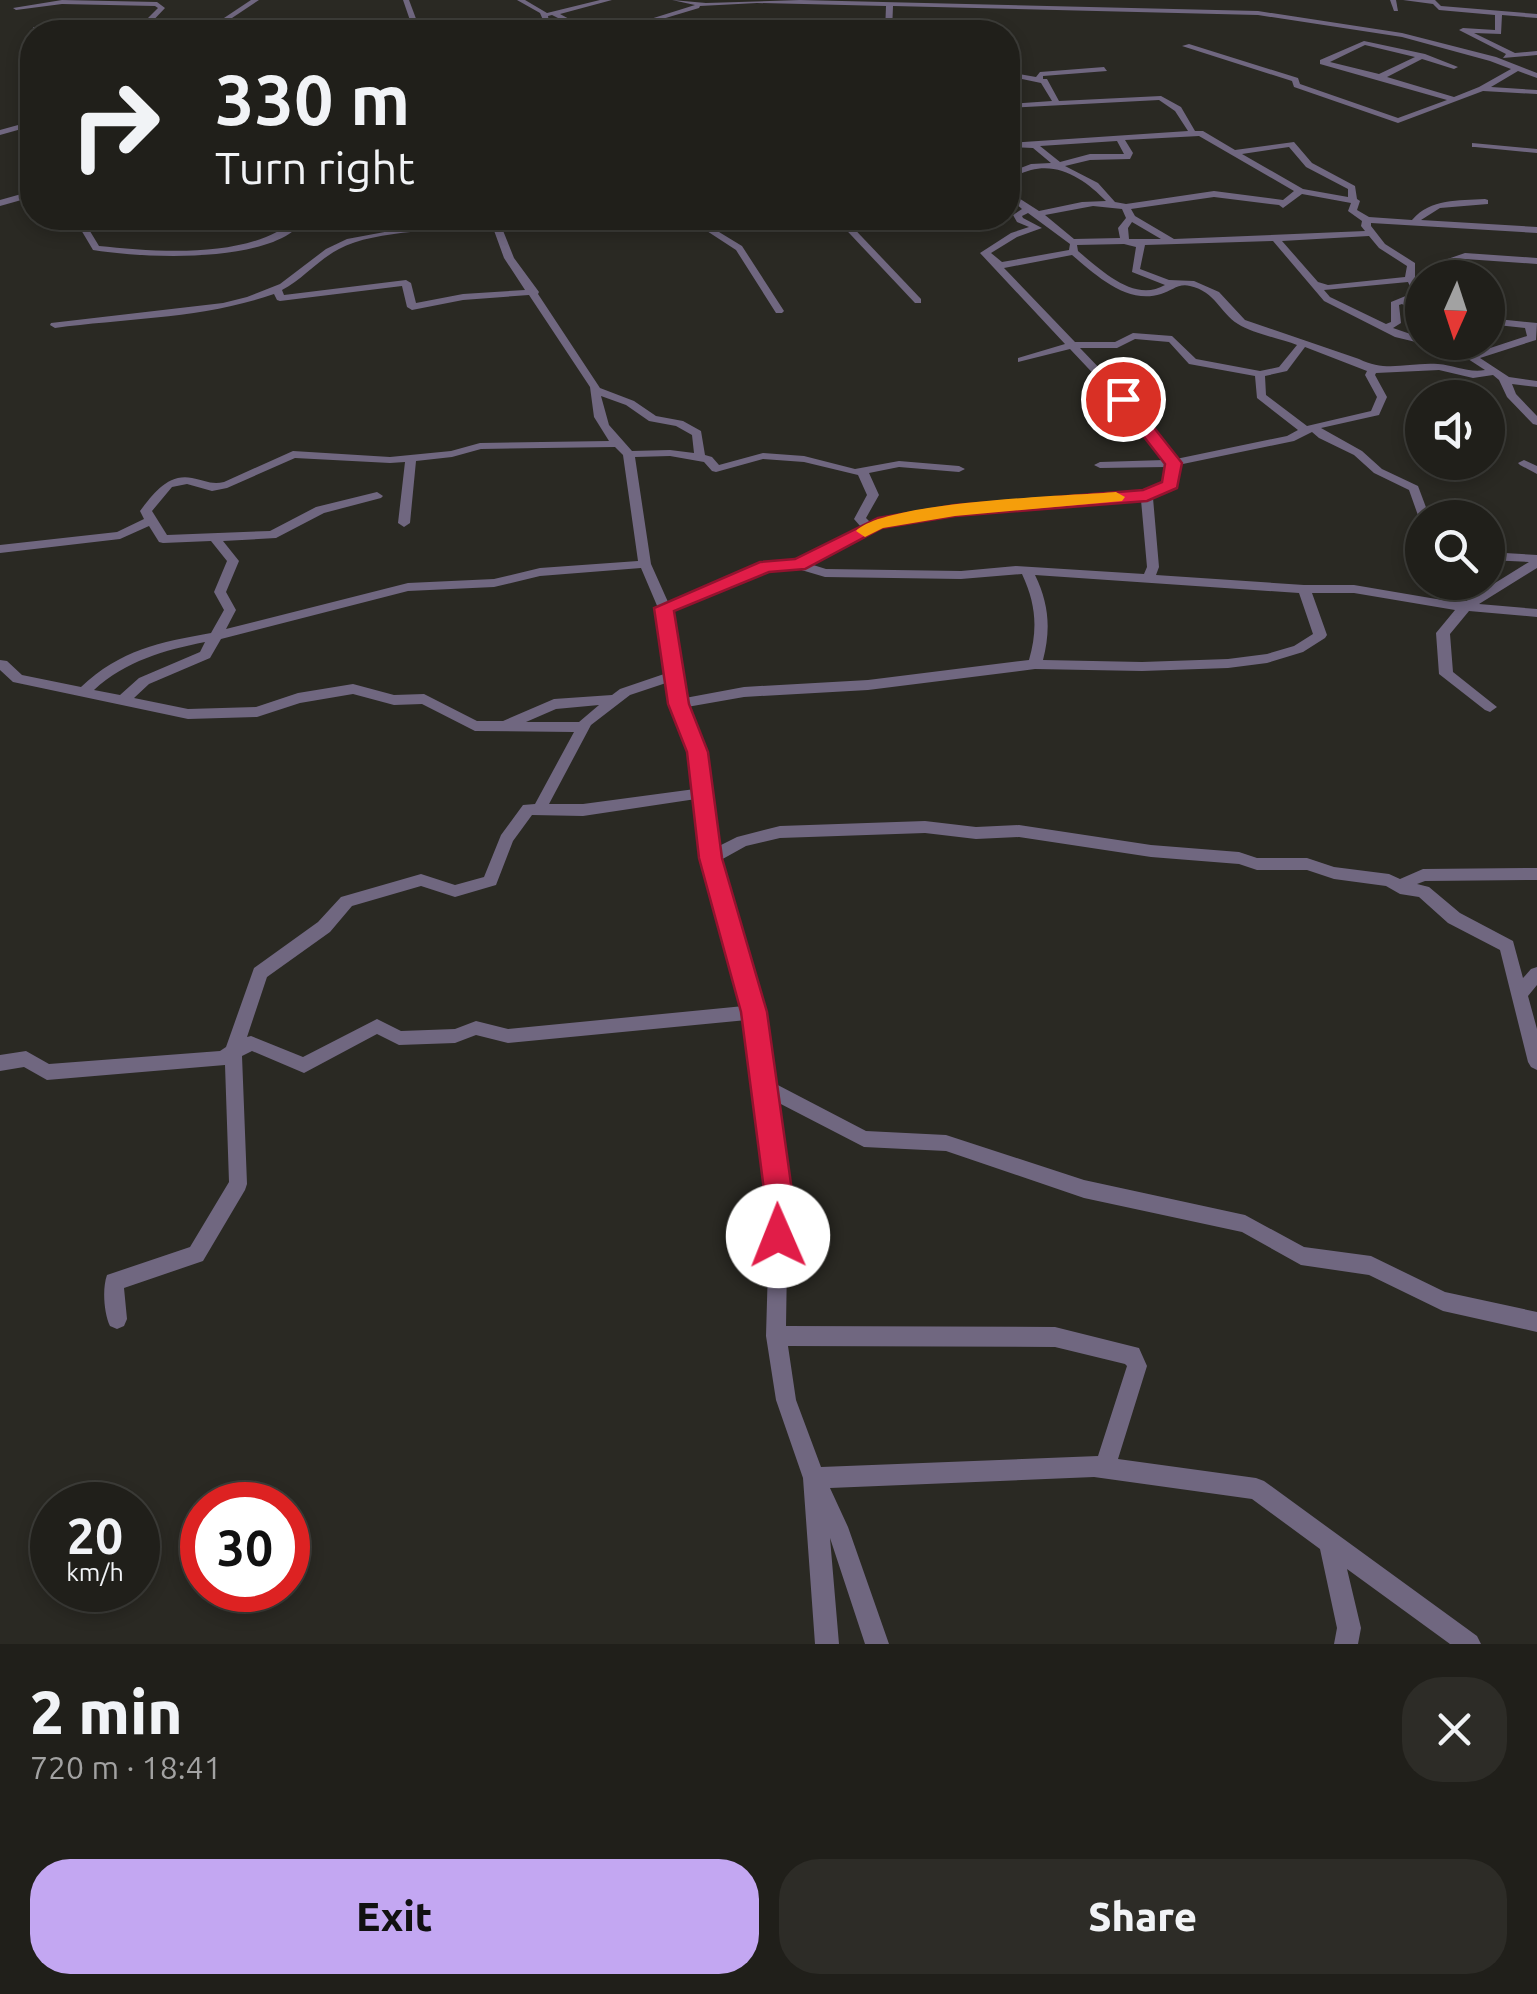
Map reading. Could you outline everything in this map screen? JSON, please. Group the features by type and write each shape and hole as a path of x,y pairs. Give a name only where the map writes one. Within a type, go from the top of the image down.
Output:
{"street":[{"path":"28,0 12,11 98,1 162,5 149,20"},
{"path":"225,20 256,0"},
{"path":"520,0 563,20"},
{"path":"549,14 609,0"},
{"path":"675,0 706,4"},
{"path":"1393,0 1396,10"},
{"path":"1406,0 1535,17"},
{"path":"73,20 98,1"},
{"path":"653,20 706,4 732,1 859,2 890,7 908,2 1043,4 1258,13 1390,32 1493,59 1537,76"},
{"path":"889,20 890,7"},
{"path":"547,20 549,14"},
{"path":"1499,14 1498,32 1463,30 1514,55"},
{"path":"1311,66 1364,43 1454,67"},
{"path":"1186,46 1398,121 1482,88 1516,69"},
{"path":"1380,77 1437,46"},
{"path":"1493,59 1537,53"},
{"path":"1322,62 1452,99"},
{"path":"1039,80 1040,74 1104,69"},
{"path":"1282,77 1300,70"},
{"path":"1020,76 1044,81 1058,104"},
{"path":"1482,88 1537,92"},
{"path":"1020,106 1161,98 1178,109 1192,132 1300,191 1353,201"},
{"path":"1020,144 1192,132"},
{"path":"1020,173 1035,166 1062,167 1090,157 1127,157 1129,153 1119,138"},
{"path":"1028,144 1092,182 1111,202 1108,204"},
{"path":"1231,153 1291,144 1308,164 1352,188 1356,201 1352,211 1367,220 1532,230"},
{"path":"1476,145 1537,151"},
{"path":"1020,214 1071,205 1126,206 1214,194 1284,204 1300,191"},
{"path":"1415,222 1420,214 1443,203 1485,197 1484,212 1492,218 1532,230"},
{"path":"1020,202 1051,224 1118,288 1143,294 1170,289 1176,283"},
{"path":"1126,206 1131,218 1174,243"},
{"path":"1020,217 1036,228"},
{"path":"1127,242 1122,228 1131,218"},
{"path":"1367,220 1366,226 1382,246 1405,261"},
{"path":"1000,265 985,253 1014,235 1051,224"},
{"path":"85,230 96,248 138,254 254,246 293,230"},
{"path":"55,324 111,316 186,313 277,290 298,272 318,264 336,247 358,238 419,230"},
{"path":"499,230 509,258 595,390 595,405 604,432 623,449 645,564 664,608 679,704 698,752 710,858 754,1012 779,1198 776,1336 786,1400 878,1644"},
{"path":"711,230 740,248 779,311"},
{"path":"850,230 918,301"},
{"path":"1160,232 1210,242"},
{"path":"1000,265 1073,247 1127,242 1276,241 1372,233"},
{"path":"1276,241 1327,299 1405,334"},
{"path":"1127,242 1141,246 1135,270 1176,283 1191,283 1216,294 1242,322 1355,360 1372,370 1439,367 1537,384"},
{"path":"1451,260 1465,256 1537,261"},
{"path":"799,564 870,528 955,510 1147,496 1170,484 1173,463 1123,399 997,266 1000,265"},
{"path":"1316,285 1328,288 1405,280"},
{"path":"277,290 280,298 406,283 412,308 463,297 534,292"},
{"path":"1388,327 1396,323 1394,304 1403,300"},
{"path":"1505,323 1534,326 1532,338 1505,346"},
{"path":"1022,360 1072,345 1116,344 1133,336 1172,338 1193,362 1260,374 1283,369 1302,344"},
{"path":"1478,360 1500,376 1511,395 1537,422"},
{"path":"1100,464 1173,463 1290,439 1310,429 1375,413 1382,397 1370,374 1372,370"},
{"path":"1260,374 1261,396 1310,429 1358,453 1378,471 1414,488 1418,500"},
{"path":"595,390 630,403 653,419 679,423 696,432 700,458"},
{"path":"377,496 320,510 272,535 216,540 163,540 146,512 168,485 187,480 212,488 227,485 293,454 411,458 452,454 480,446 623,449 708,459 716,470 763,456 804,459 863,472 898,464 959,469"},
{"path":"404,522 411,458"},
{"path":"1524,463 1537,472"},
{"path":"863,472 873,495 860,519 870,528"},
{"path":"1147,496 1153,568 1148,580"},
{"path":"0,548 120,536 151,520"},
{"path":"125,699 144,680 205,655 230,610 220,592 233,561 216,540"},
{"path":"1505,557 1537,560"},
{"path":"1490,707 1446,674 1443,633 1466,606 1537,560"},
{"path":"85,691 103,674 157,647 212,638 408,586 494,583 540,572 645,564"},
{"path":"664,608 766,566 799,564 825,572 961,575 1027,571 1304,590 1354,589 1537,612"},
{"path":"1027,571 1038,593 1046,629 1035,664"},
{"path":"679,704 744,692 868,684 1035,664 1198,666 1262,660 1309,647 1320,635 1304,590"},
{"path":"1456,600 1466,606"},
{"path":"2,664 18,679 188,714 256,712 298,698 352,689 394,700 424,699 475,726 584,727"},
{"path":"538,809 584,727 625,692 673,676"},
{"path":"502,726 554,704 616,699"},
{"path":"117,1319 114,1282 196,1254 238,1184 233,1052 260,973 324,927 347,901 421,880 455,891 490,881 506,839 528,808 583,810 702,793"},
{"path":"710,858 742,841 780,832 925,826 976,833 1019,831 1152,851 1238,858 1257,864 1307,864 1334,873 1389,880 1423,891 1454,918 1507,946 1537,1062"},
{"path":"1399,886 1423,876 1537,874"},
{"path":"1521,992 1537,974"},
{"path":"0,1063 26,1059 47,1072 222,1058 251,1042 304,1065 377,1026 399,1038 455,1036 476,1028 508,1036 754,1012"},
{"path":"762,1084 864,1139 946,1142 1084,1188 1245,1224 1301,1256 1371,1266 1443,1301 1537,1322"},
{"path":"776,1336 1055,1337 1132,1355 1137,1366 1105,1467"},
{"path":"814,1478 1105,1467 1256,1489 1469,1644"},
{"path":"814,1478 827,1644"},
{"path":"1330,1543 1348,1628 1346,1644"}],"slow traffic":[{"path":"865,531 878,523 955,510 1116,497"}],"route":[{"path":"778,1236 779,1198 754,1012 710,858 698,752 679,704 664,608 766,566 799,564 850,541 878,523 955,510 1147,496 1170,484 1173,463 1123,399"}]}
